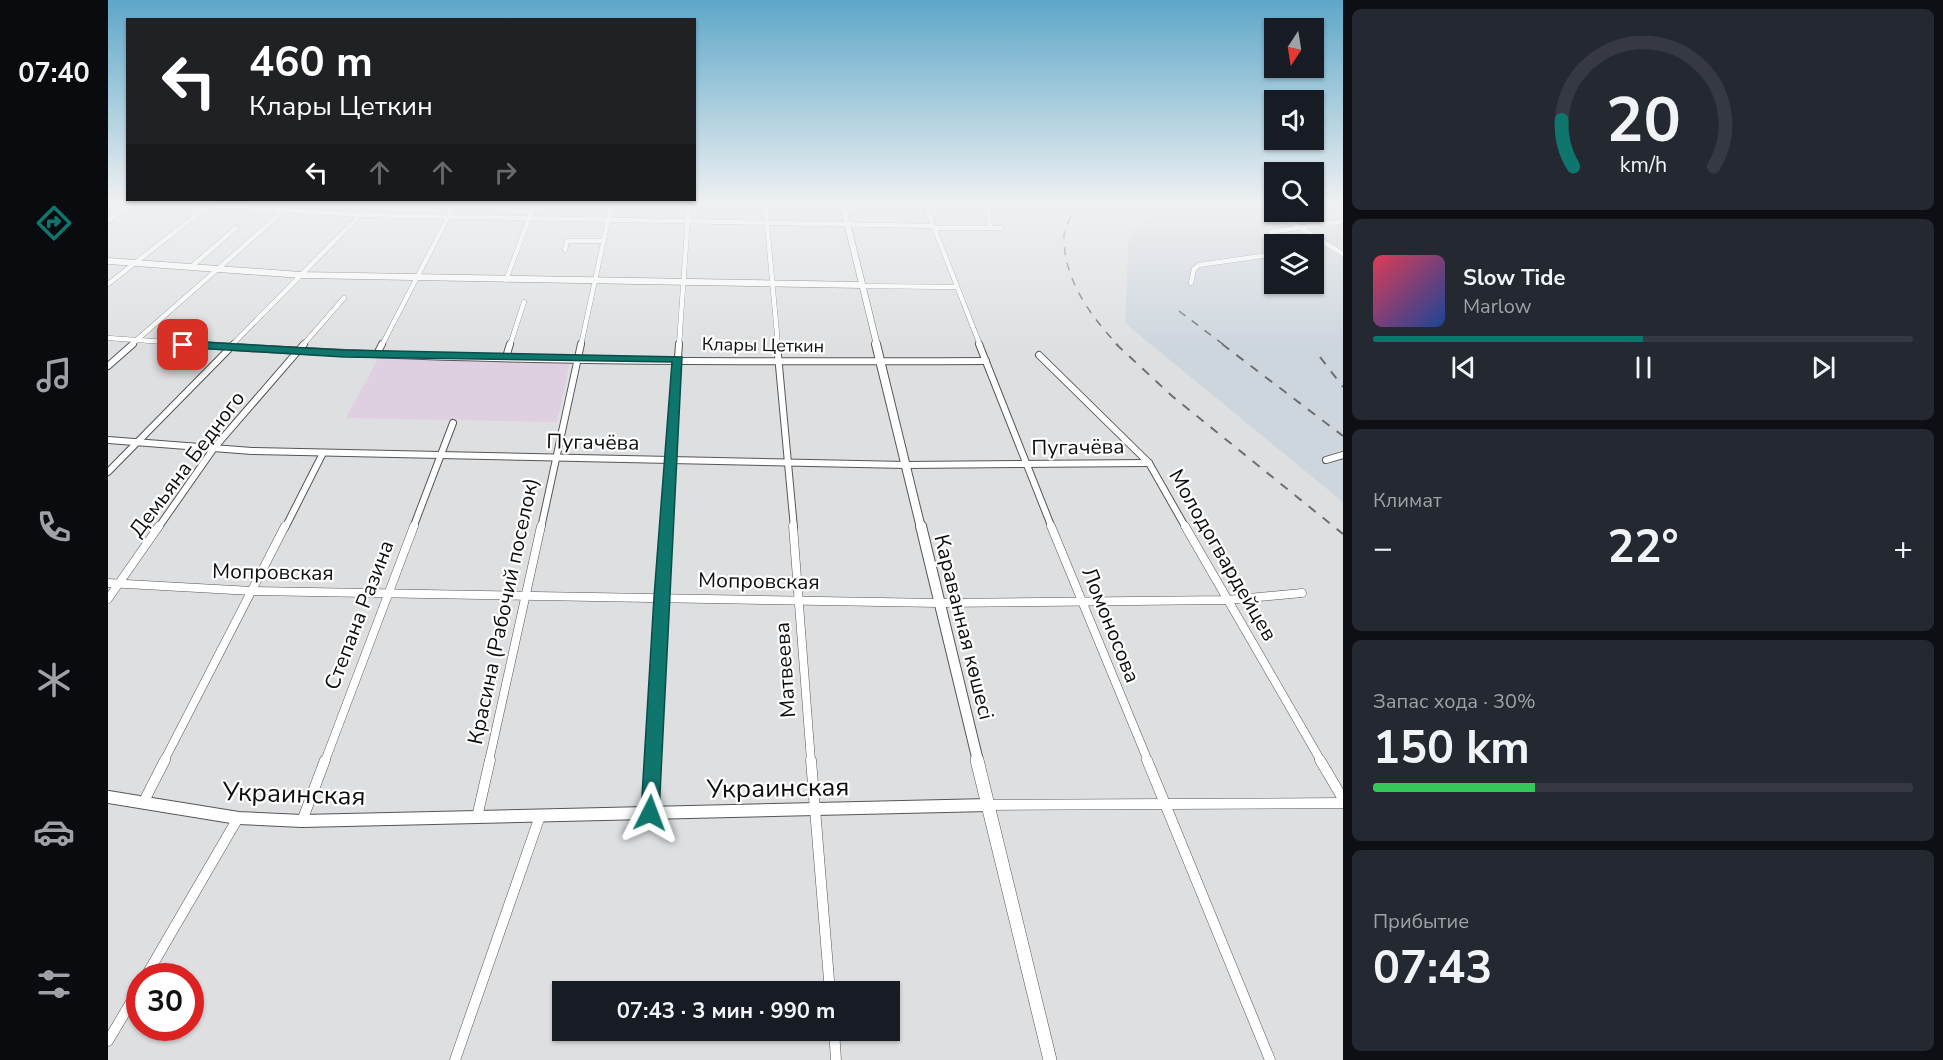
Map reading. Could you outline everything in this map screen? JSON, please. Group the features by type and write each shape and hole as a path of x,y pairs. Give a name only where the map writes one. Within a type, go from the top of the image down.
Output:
{"main road":[{"name":"Караванная көшесі","path":"854,251 1050,1060"}],"street":[{"path":"108,284 150,251"},
{"path":"190,267 208,251"},
{"path":"108,366 238,251"},
{"path":"108,472 325,251"},
{"path":"377,354 431,251"},
{"path":"506,280 517,251"},
{"name":"Красина (Рабочий поселок)","path":"477,817 601,251"},
{"path":"650,813 661,597 685,251"},
{"name":"Матвеева","path":"769,251 800,600 814,809 829,981"},
{"name":"Ломоносова","path":"941,251 1164,804 1270,1060"},
{"path":"1191,283 1194,269 1199,266 1264,256"},
{"path":"108,261 301,275 955,287"},
{"name":"Демьяна Бедного","path":"108,599 214,448 344,298"},
{"path":"506,357 524,302"},
{"name":"Клары Цеткин","path":"108,338 297,352 577,358 986,361"},
{"name":"Молодогвардейцев","path":"1040,355 1054,372 1149,463 1343,799"},
{"name":"Степана Разина","path":"302,821 453,423"},
{"name":"Пугачёва","path":"108,440 323,453 906,465 1149,463"},
{"path":"144,801 323,453"},
{"path":"1326,460 1343,455"},
{"name":"Мопровская","path":"108,583 252,591 939,603 1227,600 1302,593"},
{"name":"Украинская","path":"108,796 238,818 302,821 989,805 1343,803"},
{"path":"455,1060 540,816"},
{"path":"154,963 238,818"},
{"path":"108,1041 126,1011"},
{"path":"835,1041 836,1060"}],"shaded area":[{"path":"1128,251 1264,251 1264,294 1324,294 1324,251 1332,251 1343,258 1343,502 1125,323"},
{"path":"379,357 570,361 557,422 346,418"}],"railway":[{"path":"1065,251 1068,267 1080,295 1088,309 1118,345"},
{"path":"1179,311 1224,345"},
{"path":"1116,344 1172,396 1343,534"},
{"path":"1222,344 1343,436"},
{"path":"1320,357 1343,387"}],"route":[{"path":"183,345 297,352 678,359 661,597 650,813"}]}
